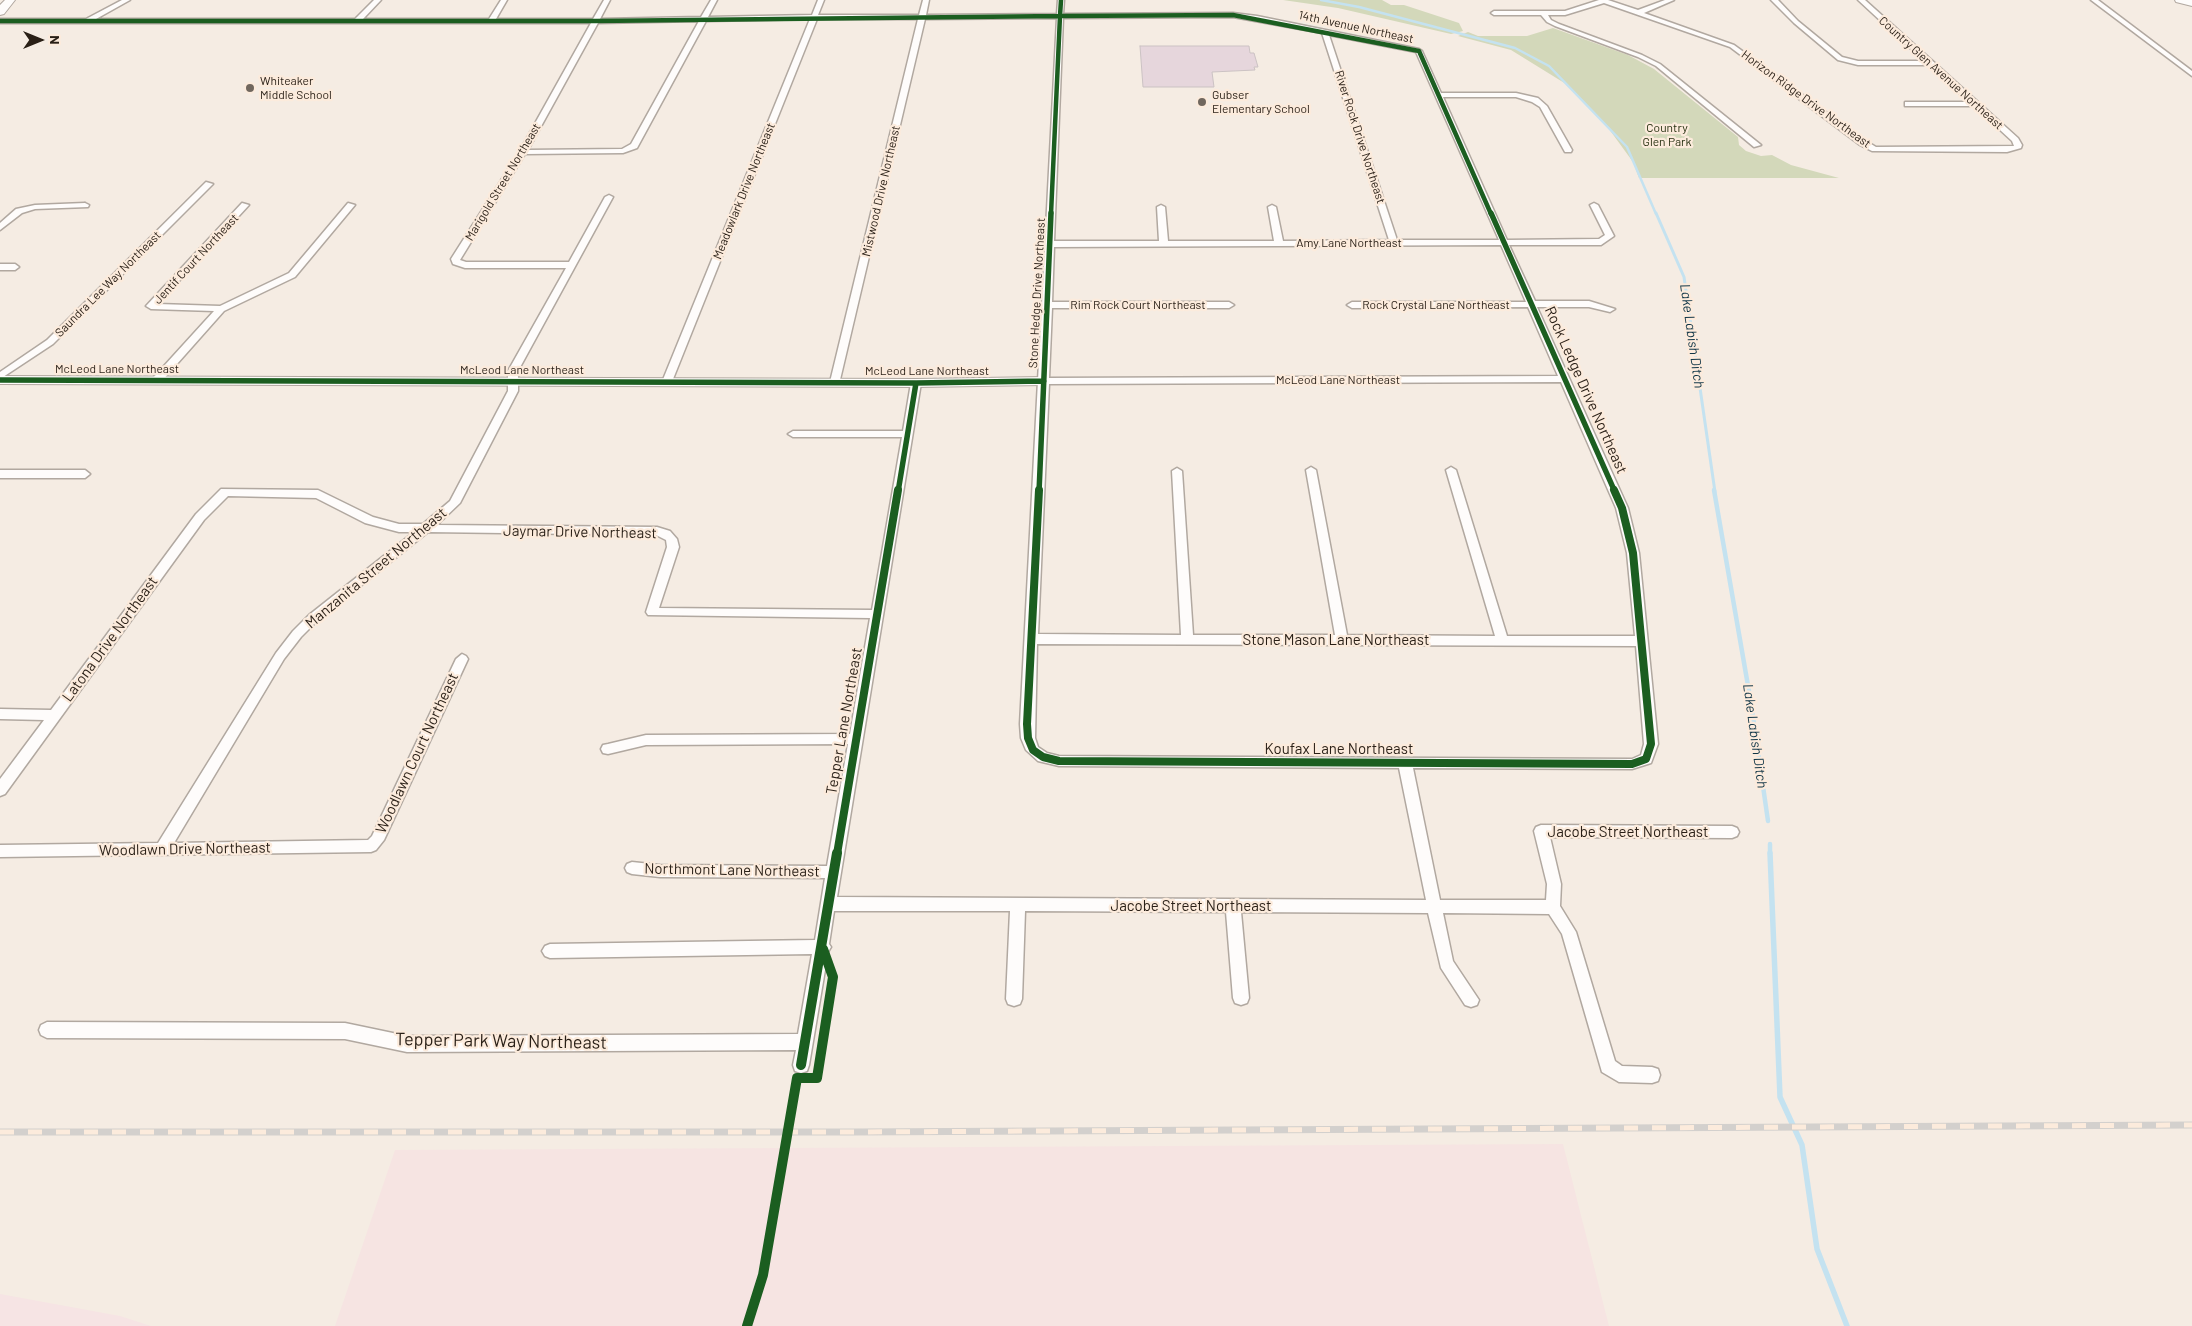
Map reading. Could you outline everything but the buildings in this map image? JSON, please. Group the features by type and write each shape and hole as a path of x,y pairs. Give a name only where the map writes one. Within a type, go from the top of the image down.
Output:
{"main road":[{"path":"0,12 10,0"},
{"path":"2180,0 2192,3"}],"street":[{"path":"87,21 127,0"},
{"path":"357,21 378,0"},
{"path":"491,21 504,0"},
{"name":"Marigold Street Northeast","path":"571,265 466,264 456,262 457,256 523,152 607,0"},
{"path":"523,152 630,150 637,142 714,0"},
{"name":"Meadowlark Drive Northeast","path":"667,382 821,0"},
{"name":"Mistwood Drive Northeast","path":"835,382 926,0"},
{"name":"Stone Hedge Drive Northeast","path":"1033,750 1028,738 1027,724 1061,0"},
{"path":"1494,13 1544,14 1576,11 1602,0"},
{"name":"Horizon Ridge Drive Northeast","path":"1602,0 1732,46 1863,143 1875,149 1997,150 2017,148"},
{"path":"1637,12 1671,0"},
{"path":"1774,0 1796,22 1840,59 1858,63 1930,63"},
{"name":"Country Glen Avenue Northeast","path":"1861,0 2014,140 2018,145 2017,148"},
{"path":"2094,0 2192,74"},
{"path":"1544,14 1549,21 1556,25 1640,56 1658,65 1757,145"},
{"name":"14th Avenue Northeast","path":"0,21 595,21 922,16 1246,16 1419,51"},
{"name":"River Rock Drive Northeast","path":"1325,32 1394,243"},
{"name":"Rock Ledge Drive Northeast","path":"1419,51 1614,488 1628,527 1633,553 1651,744 1646,759"},
{"path":"1440,95 1516,95 1535,100 1543,106 1568,150"},
{"path":"1908,104 1975,104"},
{"name":"Saundra Lee Way Northeast","path":"0,376 50,342 209,184"},
{"name":"Manzanita Street Northeast","path":"162,849 280,656 297,634 313,618 425,530 454,503 513,391 513,371 609,197"},
{"name":"Amy Lane Northeast","path":"1050,244 1605,241 1609,238 1609,233 1594,204"},
{"path":"0,227 19,211 50,205 85,205"},
{"path":"158,380 221,309 292,275 351,205"},
{"name":"Jentif Court Northeast","path":"221,309 152,306 245,206"},
{"path":"1272,206 1279,244"},
{"path":"1161,207 1164,244"},
{"path":"0,267 16,267"},
{"name":"Rock Crystal Lane Northeast","path":"1352,305 1589,304 1610,309"},
{"name":"Rim Rock Court Northeast","path":"1047,305 1229,305"},
{"name":"McLeod Lane Northeast","path":"0,380 916,383 1566,379"},
{"name":"Tepper Lane Northeast","path":"801,1065 830,904 833,872 854,739 916,383"},
{"path":"793,434 907,434"},
{"path":"1312,470 1342,640"},
{"path":"1452,470 1502,640"},
{"path":"1177,471 1188,639"},
{"path":"0,474 85,474"},
{"name":"Jaymar Drive Northeast","path":"225,492 318,494 382,524 425,530 657,531 666,534 671,539 673,547 652,612 876,614"},
{"name":"Latona Drive Northeast","path":"0,790 200,517 225,492"},
{"name":"Stone Mason Lane Northeast","path":"1031,639 1641,641"},
{"name":"Woodlawn Court Northeast","path":"371,846 377,840 462,659"},
{"path":"0,714 55,715"},
{"path":"608,750 646,740 854,739"},
{"name":"Koufax Lane Northeast","path":"1033,750 1042,757 1059,761 1632,764 1646,759"},
{"path":"1405,763 1446,963 1472,1000"},
{"name":"Jacobe Street Northeast","path":"830,904 1553,907 1554,884 1541,831 1732,832"},
{"name":"Woodlawn Drive Northeast","path":"0,851 371,846"},
{"name":"Northmont Lane Northeast","path":"632,868 660,871 833,872"},
{"path":"1014,999 1018,905"},
{"path":"1233,906 1241,998"},
{"path":"1553,907 1569,932 1608,1066 1619,1074 1652,1075"},
{"path":"550,952 822,947"},
{"name":"Tepper Park Way Northeast","path":"47,1030 345,1031 407,1044 806,1042"}],"shaded area":[{"path":"1563,1144 1609,1326 335,1326 395,1150"},
{"path":"0,1294 120,1316 151,1326 0,1326"}],"green space":[{"path":"1283,0 1382,0 1391,5 1404,5 1459,23 1463,31 1451,34 1338,8"},
{"name":"Country Glen Park","path":"1553,28 1628,55 1654,69 1738,137 1739,145 1746,151 1761,156 1772,155 1791,165 1839,178 1639,178 1633,162 1609,129 1566,84 1511,50 1458,36 1468,32 1478,36 1527,36"}],"waterway":[{"name":"Lake Labish Ditch","path":"1321,0 1359,7 1515,48 1549,66 1627,147 1656,214"},
{"name":"Lake Labish Ditch","path":"1656,213 1684,277 1715,492"},
{"name":"Lake Labish Ditch","path":"1714,490 1751,703 1768,821"},
{"name":"Lake Labish Ditch","path":"1770,844 1770,853"},
{"name":"Lake Labish Ditch","path":"1770,853 1780,1097 1802,1145 1817,1249 1847,1326"}],"railway":[{"path":"0,1132 853,1132 2192,1125"}],"cycle path":[{"path":"0,21 595,21 814,17 1060,16 1233,15 1257,18 1419,51 1622,508 1633,553 1651,744 1646,759 1632,764 1059,761 1043,757 1033,750 1028,738 1027,724 1044,381 1047,305 1060,16 1061,0"},
{"path":"0,380 916,383 1044,381"},
{"path":"801,1065 916,383"},
{"path":"747,1326 763,1275 797,1078 817,1078 833,977 823,949"}],"place":[{"name":"Whiteaker Middle School","path":"250,88"},
{"name":"Gubser Elementary School","path":"1202,102"}]}
